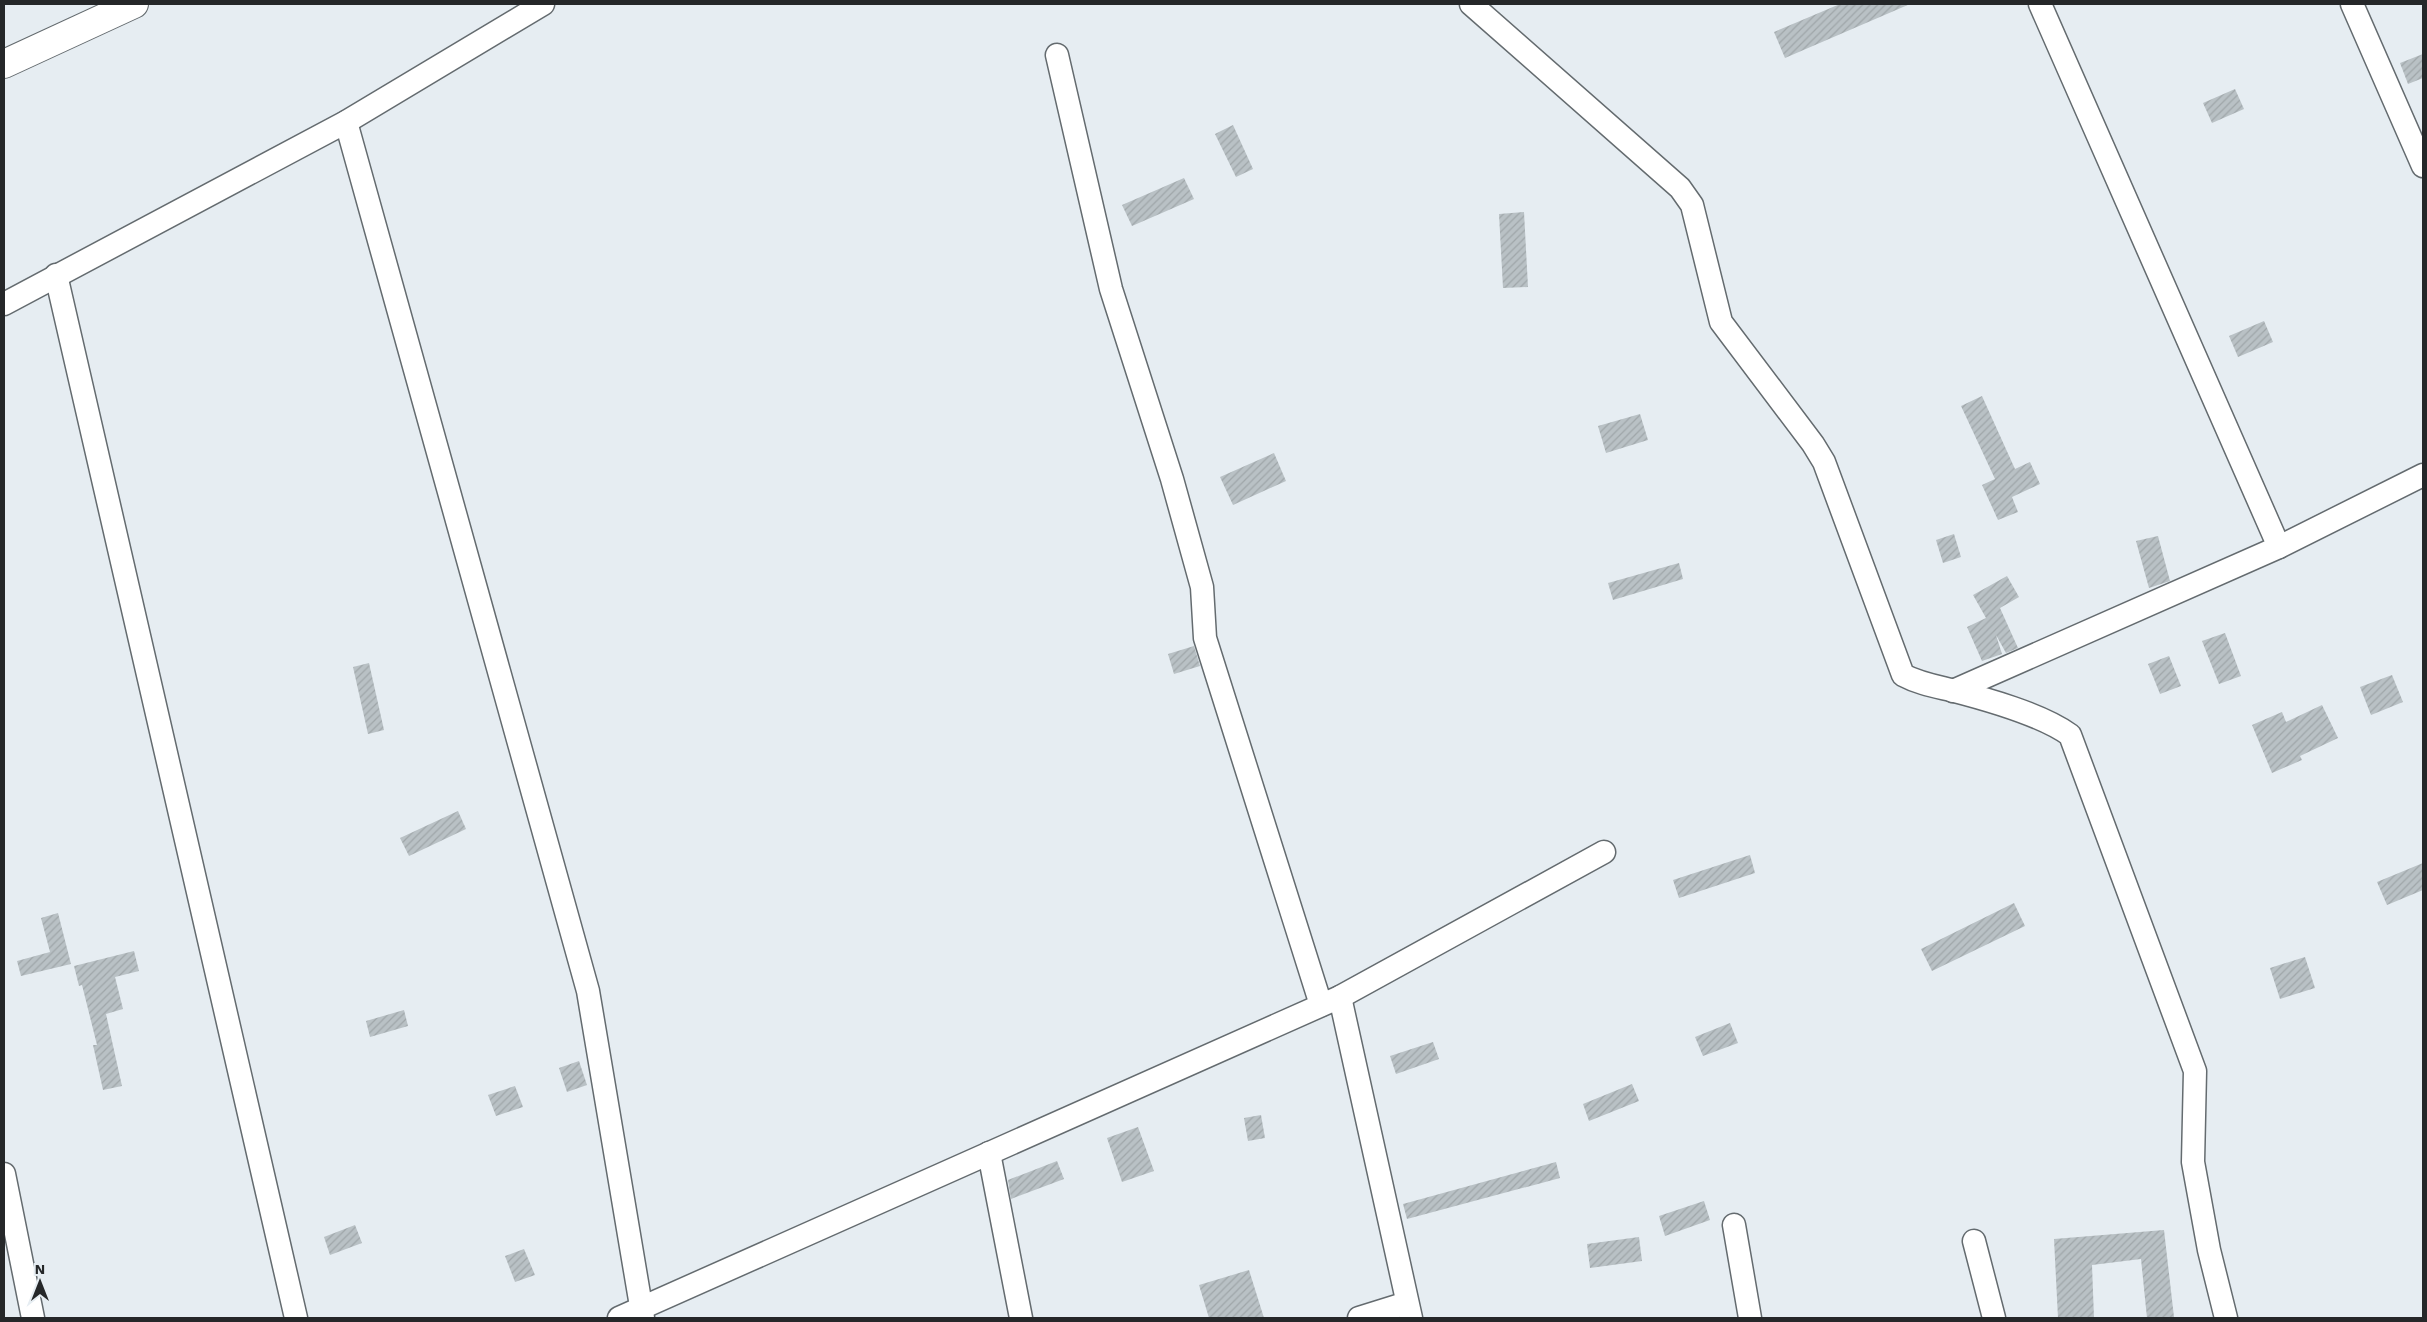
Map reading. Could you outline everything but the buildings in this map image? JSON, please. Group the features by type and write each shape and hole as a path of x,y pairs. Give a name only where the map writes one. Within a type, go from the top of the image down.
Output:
{"main road":[{"path":"4,64 134,4"}],"street":[{"path":"4,304 346,122 543,4"},
{"path":"1471,4 1688,196 1721,322 1813,444 1824,462 1903,676 1917,683 1953,690 2037,717 2058,726 2070,735 2195,1071 2194,1162 2209,1250 2226,1318"},
{"path":"2040,4 2279,547"},
{"path":"2352,4 2423,166"},
{"path":"1057,55 1111,289 1172,479 1202,587 1205,638 1331,1001 1409,1310 1360,1318"},
{"path":"346,122 588,991 643,1314"},
{"path":"56,275 296,1318"},
{"path":"1953,690 2279,547 2423,475"},
{"path":"619,1318 643,1314 989,1153 1331,1001 1604,852"},
{"path":"989,1153 1021,1318"},
{"path":"4,1174 34,1318"},
{"path":"1734,1226 1750,1318"},
{"path":"1974,1241 1994,1318"}]}
